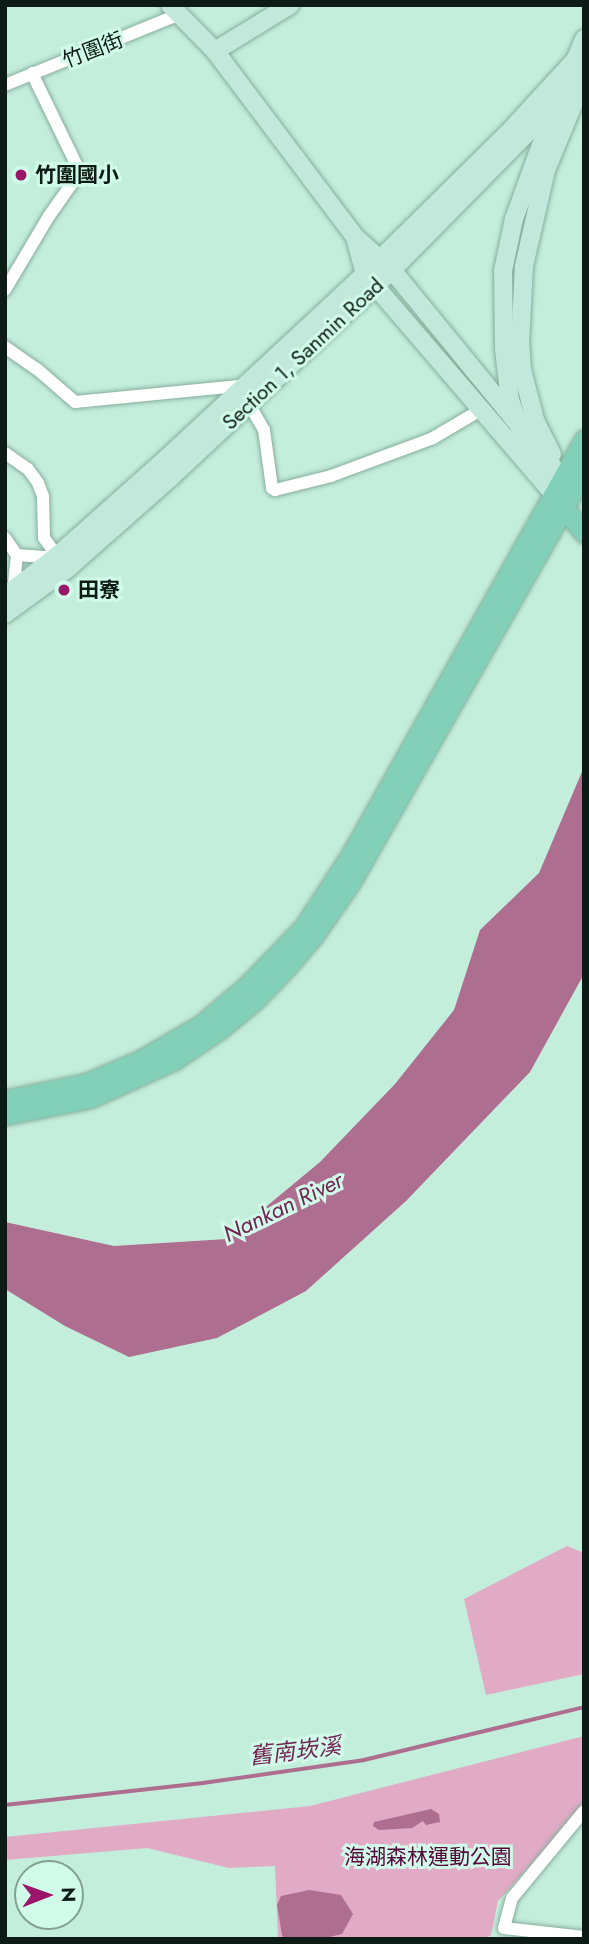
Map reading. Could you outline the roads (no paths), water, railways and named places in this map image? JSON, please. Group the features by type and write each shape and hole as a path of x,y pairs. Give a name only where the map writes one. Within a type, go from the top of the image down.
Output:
{"main road":[{"path":"5,1115 89,1098 174,1060 220,1029 256,999 314,935 350,883 567,494 584,439"},
{"path":"5,1100 87,1083 141,1060 201,1025 247,986 304,927 351,855 567,494 584,472"},
{"path":"567,494 584,533"}],"street":[{"path":"215,51 290,5"},
{"name":"竹圍街","path":"5,85 175,10 215,51 355,237"},
{"path":"567,494 525,392 520,344 520,305 524,266 537,200 581,72 584,39"},
{"path":"535,470 510,400 504,349 503,271 514,219 531,165 557,104 581,72"},
{"name":"Section 1, Sanmin Road","path":"5,614 249,404 511,130 581,72"},
{"path":"5,290 49,216 80,172 32,73"},
{"name":"Section 1, Sanmin Road","path":"386,263 557,104"},
{"path":"355,237 386,263 520,428 567,494"},
{"path":"355,237 370,280 535,470 567,494"},
{"name":"Section 1, Sanmin Road","path":"14,583 62,563 247,385 370,280"},
{"path":"5,347 37,369 75,401 247,385"},
{"path":"249,404 264,430 272,488 275,490 331,476 433,438 482,409"},
{"path":"5,453 28,468 38,483 43,496 44,538 62,563"},
{"path":"5,538 17,555 14,583"},
{"path":"17,555 62,563"},
{"path":"584,1811 512,1898 504,1928 584,1937"}],"water":[{"name":"Nankan River","path":"584,767 584,974 530,1072 406,1201 306,1291 217,1338 129,1357 65,1326 5,1289 5,1222 114,1246 227,1239 320,1162 395,1084 454,1010 480,930 539,873"},
{"path":"431,1809 439,1814 440,1822 426,1825 423,1821 412,1828 379,1830 373,1826 374,1822"},
{"path":"309,1890 341,1895 353,1914 342,1934 321,1939 285,1939 282,1935 277,1905 281,1896"}],"waterway":[{"name":"舊南崁溪","path":"5,1805 203,1783 364,1760 584,1707"}],"place":[{"name":"竹圍國小","path":"21,175"},
{"name":"田寮","path":"64,590"}],"park label":[{"name":"海湖森林運動公園","path":"428,1857"}]}
